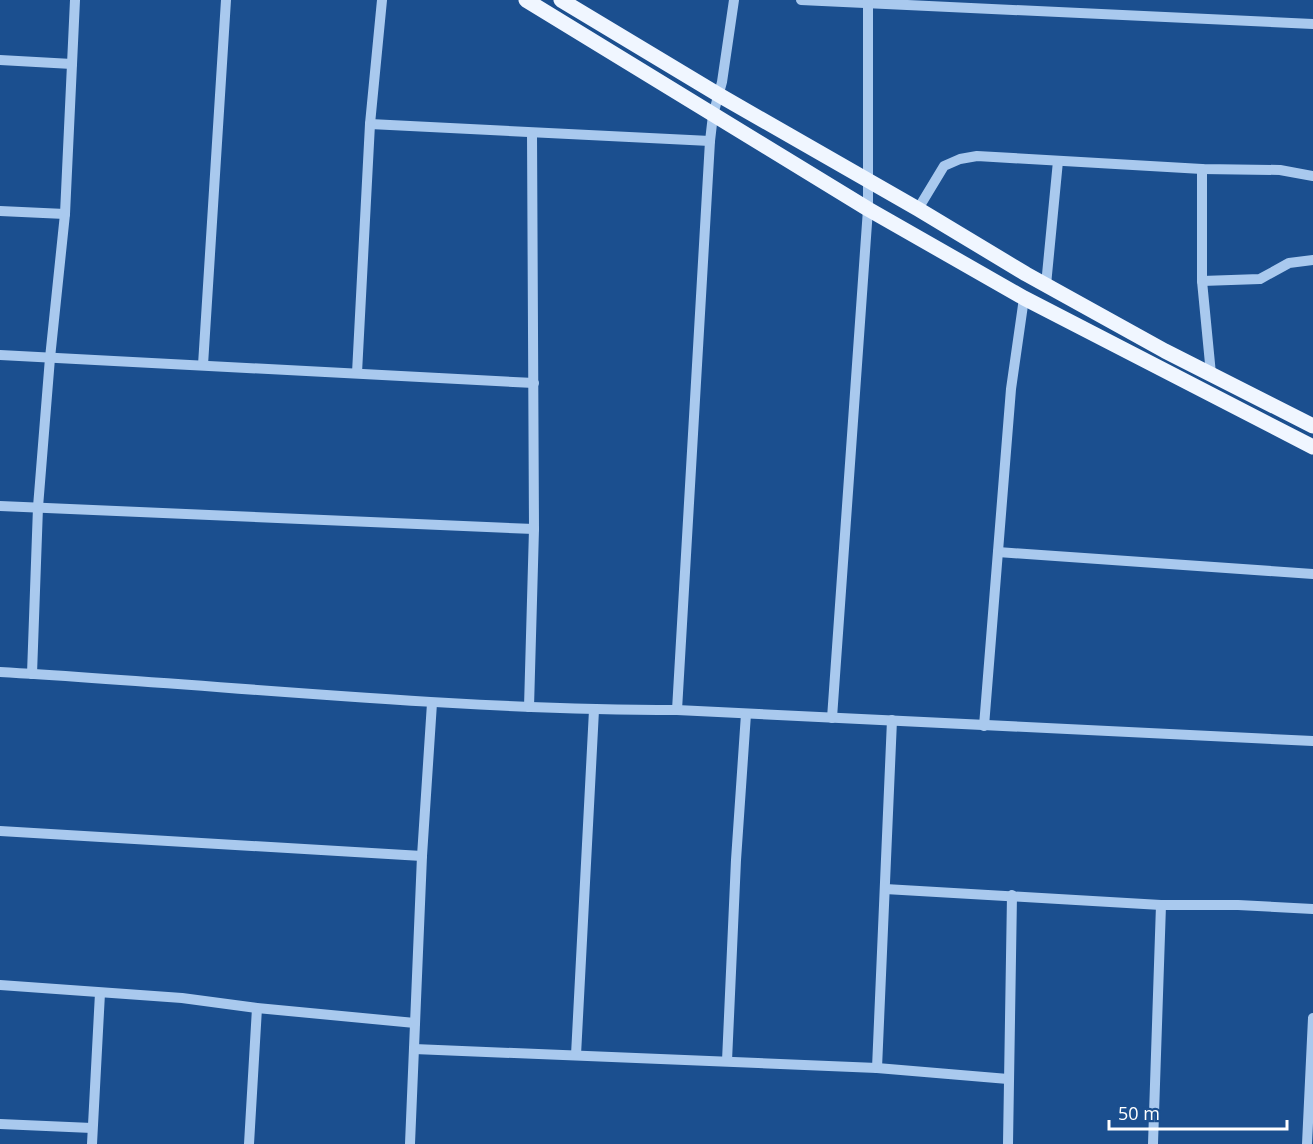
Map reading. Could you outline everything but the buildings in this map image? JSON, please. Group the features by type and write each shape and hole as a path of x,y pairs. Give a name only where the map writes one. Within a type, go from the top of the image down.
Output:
{"main road":[{"path":"526,0 868,209 1024,298 1313,447"},
{"path":"561,0 718,95 1046,285 1165,351 1313,426"}],"street":[{"path":"32,674 38,507 65,214 75,0"},
{"path":"203,365 226,0"},
{"path":"357,373 370,124 382,0"},
{"path":"677,710 710,141 734,0"},
{"path":"801,0 1313,24"},
{"path":"832,718 868,209 867,2"},
{"path":"0,60 72,64"},
{"path":"370,124 710,141"},
{"path":"529,707 534,529 532,133"},
{"path":"918,209 944,166 960,159 977,156 1202,169 1280,170 1313,176"},
{"path":"1046,285 1058,160"},
{"path":"1202,169 1202,281 1210,374"},
{"path":"0,211 65,214"},
{"path":"1202,281 1260,279 1288,263 1313,260"},
{"path":"984,726 1011,389 1024,298"},
{"path":"0,355 534,383"},
{"path":"0,506 534,529"},
{"path":"998,552 1313,574"},
{"path":"0,672 432,703 594,710 677,710 1313,741"},
{"path":"410,1144 422,856 432,703"},
{"path":"576,1055 594,710"},
{"path":"727,1061 736,860 746,714"},
{"path":"877,1068 892,720"},
{"path":"0,831 422,856"},
{"path":"885,889 1161,905 1238,905 1313,909"},
{"path":"1008,1144 1012,895"},
{"path":"1153,1144 1161,905"},
{"path":"0,985 182,998 257,1008 415,1023"},
{"path":"92,1144 100,993"},
{"path":"249,1144 257,1008"},
{"path":"1307,1144 1313,1018"},
{"path":"414,1049 877,1068 1008,1079"},
{"path":"0,1124 92,1128"}]}
